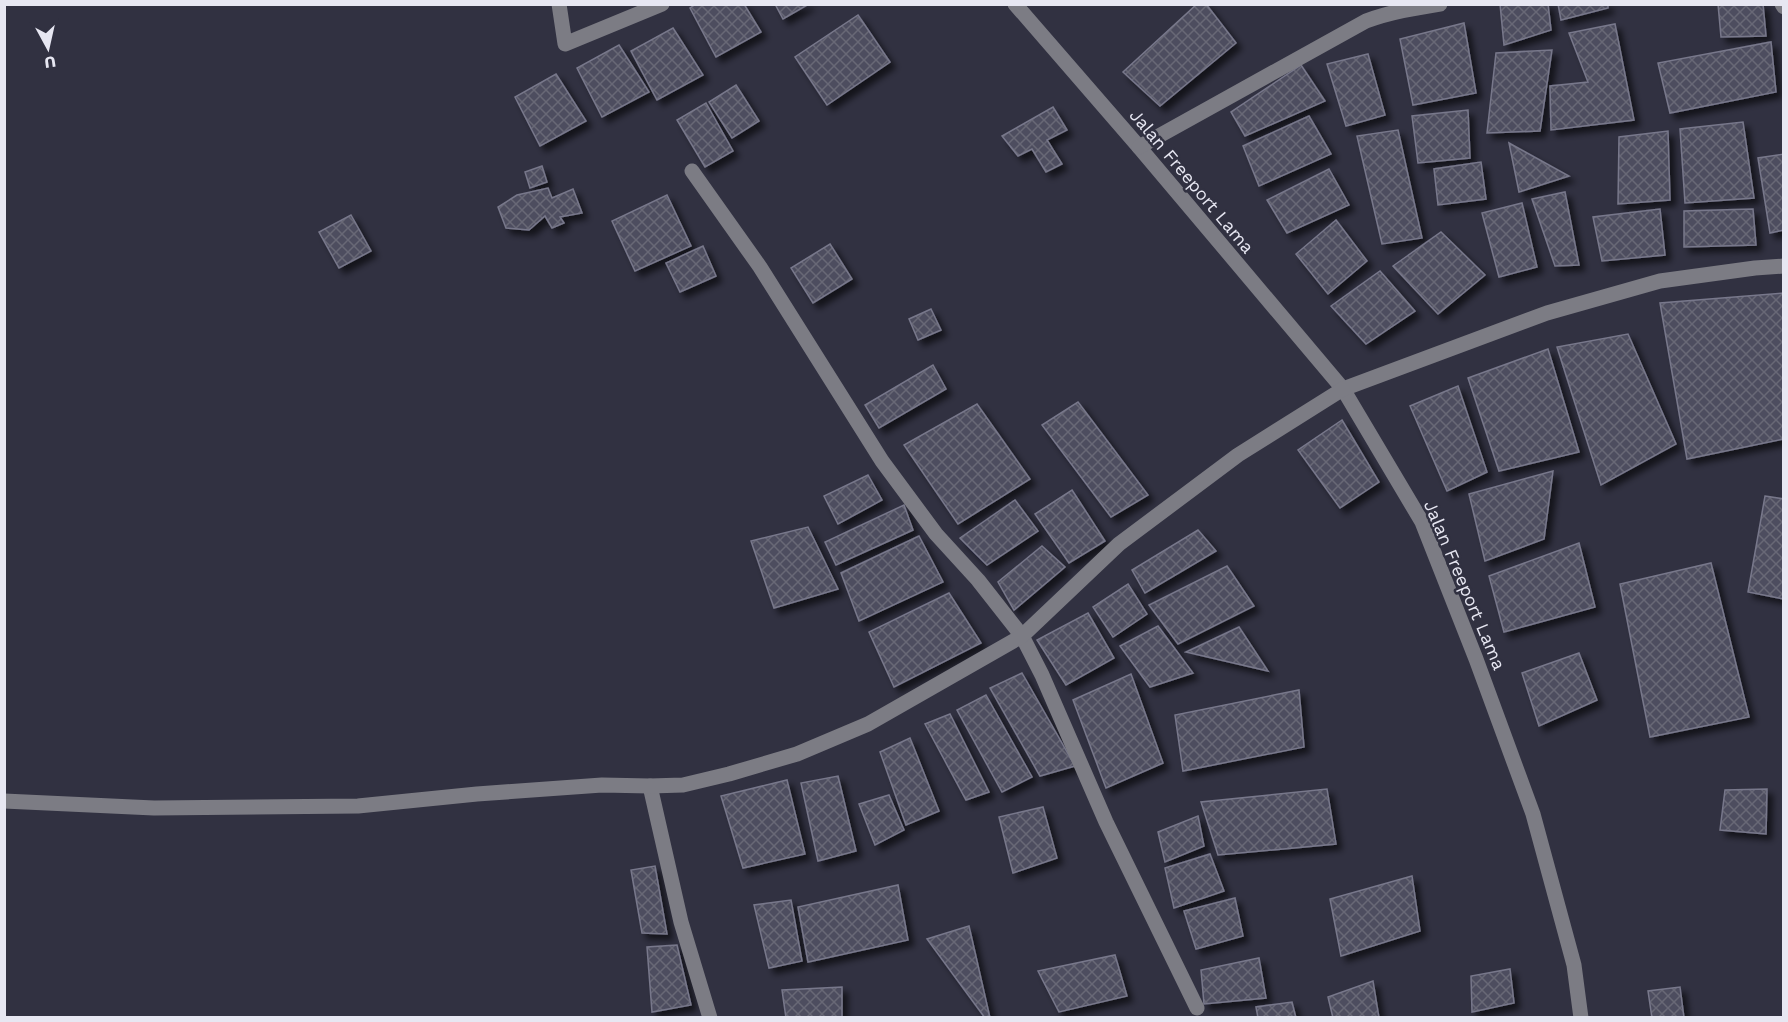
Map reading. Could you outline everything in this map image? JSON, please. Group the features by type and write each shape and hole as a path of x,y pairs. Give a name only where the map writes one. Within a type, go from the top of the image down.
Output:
{"street":[{"path":"559,4 565,44 662,4"},
{"name":"Jalan Freeport Lama","path":"1015,4 1343,389 1422,522 1476,658 1533,814 1574,965 1581,1017"},
{"path":"1139,147 1366,21 1401,10 1440,4"},
{"path":"692,171 760,267 882,461 936,534 978,580 1023,636 1106,822 1197,1008"},
{"path":"4,801 154,808 358,806 568,787 683,785 797,754 868,724 1023,636 1119,544 1238,455 1343,389 1547,314 1649,284 1755,268 1784,266"},
{"path":"650,786 681,922 710,1017"}],"building":[{"path":"696,4 744,4 761,32 716,57 690,8"},
{"path":"775,4 809,4 783,19"},
{"path":"1197,4 1206,4 1236,43 1160,106 1123,72"},
{"path":"1500,4 1548,4 1551,30 1504,45"},
{"path":"1558,4 1608,4 1608,8 1561,20"},
{"path":"1718,4 1763,4 1766,36 1721,37"},
{"path":"858,15 890,62 827,105 795,57"},
{"path":"1464,23 1476,93 1413,105 1400,39"},
{"path":"1615,24 1634,120 1551,130 1550,86 1588,82 1569,33"},
{"path":"673,28 703,75 657,100 631,51"},
{"path":"1771,42 1776,92 1670,113 1658,63"},
{"path":"619,45 649,92 602,117 577,68"},
{"path":"1552,50 1540,131 1487,133 1496,53"},
{"path":"1368,54 1385,115 1346,126 1327,64"},
{"path":"1301,65 1325,101 1245,136 1231,112"},
{"path":"556,74 586,121 540,146 515,97"},
{"path":"736,85 759,121 732,138 709,102"},
{"path":"706,103 733,151 705,167 677,120"},
{"path":"1053,107 1067,130 1047,140 1062,164 1046,172 1032,149 1018,156 1002,136"},
{"path":"1468,110 1470,158 1418,163 1412,116"},
{"path":"1309,116 1331,154 1259,186 1243,146"},
{"path":"1743,122 1754,198 1685,203 1680,129"},
{"path":"1398,130 1422,238 1382,244 1357,136"},
{"path":"1668,131 1670,200 1618,204 1619,137"},
{"path":"1509,143 1569,176 1519,192"},
{"path":"1784,154 1784,230 1770,233 1758,158"},
{"path":"1481,162 1486,199 1438,205 1434,169"},
{"path":"542,166 547,182 530,188 525,172"},
{"path":"1329,169 1349,205 1287,233 1267,200"},
{"path":"548,188 552,198 573,189 582,213 560,217 564,223 552,228 545,216 529,230 506,228 498,207 517,195"},
{"path":"1565,192 1579,265 1555,266 1532,199"},
{"path":"667,195 691,246 635,271 612,221"},
{"path":"1522,203 1537,267 1499,277 1482,213"},
{"path":"1660,209 1665,255 1602,261 1593,217"},
{"path":"1753,209 1756,245 1684,247 1684,211"},
{"path":"351,215 371,251 339,268 319,232"},
{"path":"1336,220 1367,261 1328,294 1296,254"},
{"path":"1441,232 1485,275 1438,314 1393,266"},
{"path":"830,244 852,279 813,303 791,268"},
{"path":"703,246 716,276 680,292 666,263"},
{"path":"1380,271 1415,311 1366,344 1331,306"},
{"path":"1784,293 1784,439 1687,459 1660,303"},
{"path":"931,309 941,330 918,340 909,319"},
{"path":"1628,334 1676,444 1601,485 1557,347"},
{"path":"1548,349 1579,452 1499,471 1468,378"},
{"path":"933,365 946,389 879,428 865,405"},
{"path":"1458,386 1487,472 1447,491 1410,406"},
{"path":"1078,402 1148,495 1111,517 1042,425"},
{"path":"977,404 1030,479 958,524 904,445"},
{"path":"1342,420 1379,482 1340,508 1298,450"},
{"path":"1553,471 1544,539 1485,561 1469,494"},
{"path":"868,475 882,500 838,524 824,496"},
{"path":"1072,490 1105,541 1069,563 1035,514"},
{"path":"1765,496 1784,499 1784,599 1748,592"},
{"path":"1015,500 1038,531 987,565 960,538"},
{"path":"904,505 913,530 836,565 825,542"},
{"path":"808,527 838,589 774,608 751,541"},
{"path":"1198,530 1216,551 1145,593 1132,570"},
{"path":"919,536 943,582 859,621 841,573"},
{"path":"1579,543 1595,607 1504,632 1489,576"},
{"path":"1042,546 1065,567 1014,610 998,582"},
{"path":"1711,563 1749,717 1650,737 1620,584"},
{"path":"1227,566 1254,606 1178,644 1149,605"},
{"path":"1128,584 1147,614 1113,637 1093,607"},
{"path":"949,593 981,643 894,687 869,632"},
{"path":"1088,613 1114,658 1066,685 1037,640"},
{"path":"1158,626 1193,673 1150,687 1120,646"},
{"path":"1239,627 1268,671 1186,652"},
{"path":"1579,653 1597,700 1539,726 1522,673"},
{"path":"1022,673 1075,766 1040,776 990,688"},
{"path":"1131,674 1163,763 1106,788 1073,700"},
{"path":"1299,690 1304,747 1183,771 1175,715"},
{"path":"986,695 1032,777 1002,792 957,710"},
{"path":"950,714 989,792 966,800 925,724"},
{"path":"910,738 939,811 906,825 880,752"},
{"path":"838,776 856,851 818,861 801,783"},
{"path":"787,780 805,854 743,868 721,796"},
{"path":"1327,789 1336,844 1218,855 1201,802"},
{"path":"1767,789 1766,834 1720,830 1725,790"},
{"path":"889,795 904,830 875,845 859,804"},
{"path":"1043,807 1057,858 1013,873 999,817"},
{"path":"1198,816 1204,846 1165,862 1158,832"},
{"path":"1210,854 1224,891 1174,908 1165,868"},
{"path":"655,866 667,934 642,933 631,870"},
{"path":"1412,876 1420,931 1341,956 1330,899"},
{"path":"898,885 908,940 808,962 798,907"},
{"path":"1235,898 1243,936 1196,949 1184,911"},
{"path":"791,900 802,961 769,968 754,905"},
{"path":"969,926 990,1018 985,1018 927,939"},
{"path":"677,945 691,1005 652,1012 647,947"},
{"path":"1115,955 1127,996 1059,1012 1038,971"},
{"path":"1259,958 1266,998 1204,1004 1201,970"},
{"path":"1510,969 1514,1003 1472,1012 1471,976"},
{"path":"1373,981 1379,1018 1333,1018 1328,997"},
{"path":"842,987 842,1018 786,1018 782,990"},
{"path":"1680,987 1684,1018 1652,1018 1648,991"},
{"path":"1292,1002 1296,1018 1258,1018 1256,1007"}]}
